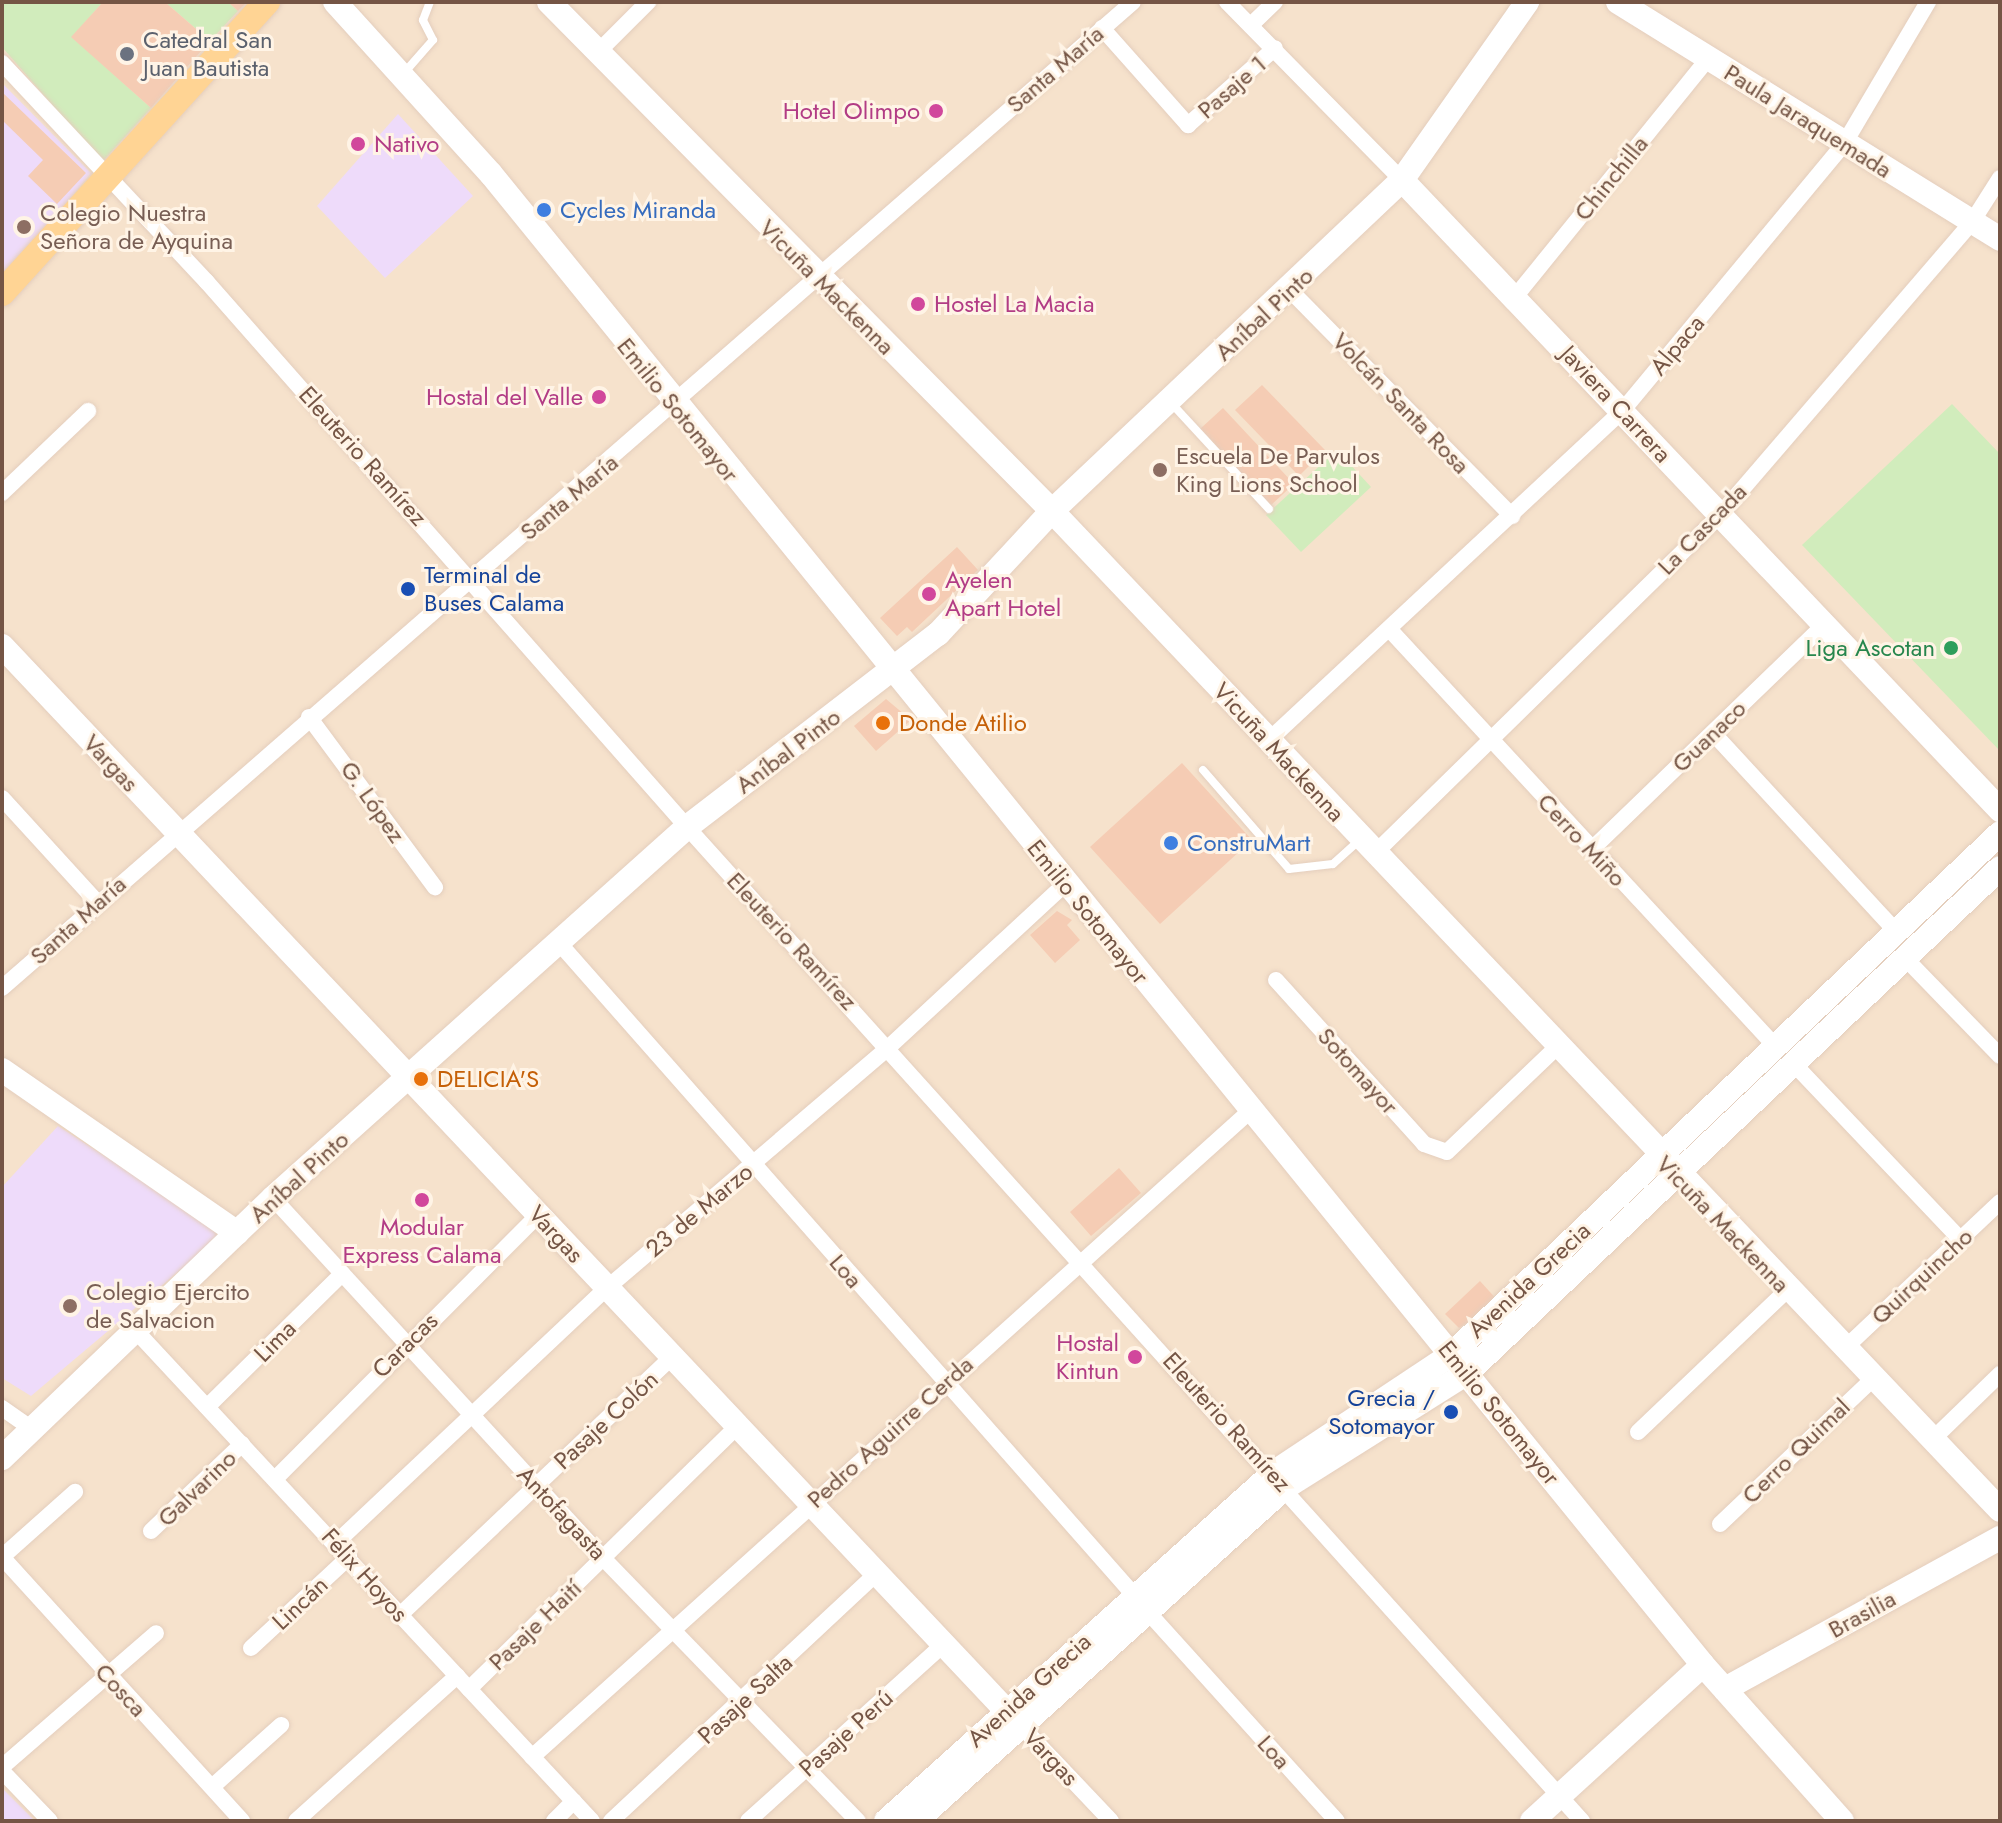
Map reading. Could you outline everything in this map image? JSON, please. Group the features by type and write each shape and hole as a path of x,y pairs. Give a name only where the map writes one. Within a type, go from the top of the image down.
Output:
{"main road":[{"path":"2,293 105,174 267,2"}],"street":[{"name":"Emilio Sotomayor","path":"335,2 404,73 1703,1665 1842,1821"},
{"name":"Vicuña Mackenna","path":"549,2 596,54 1052,511 1676,1175 2000,1510"},
{"path":"596,54 648,2"},
{"name":"Santa María","path":"2,988 309,717 674,406 815,275 1133,2"},
{"name":"Javiera Carrera","path":"1227,2 1252,24 1515,297 2000,810"},
{"name":"Pasaje 1","path":"1252,24 1275,2"},
{"name":"Aníbal Pinto","path":"2,1458 273,1198 410,1080 687,827 892,673 1052,511 1290,290 1402,180 1527,2"},
{"name":"Paula Jaraquemada","path":"1618,2 2000,239"},
{"name":"Alpaca","path":"1268,741 1391,631 1623,410 1844,144 1921,5"},
{"name":"Pasaje 1","path":"1102,28 1188,125 1275,48"},
{"name":"Chinchilla","path":"1515,297 1708,59"},
{"name":"Eleuterio Ramírez","path":"2,64 472,579 687,827 890,1046 1582,1821"},
{"name":"La Cascada","path":"1367,847 1488,741 1720,515 1972,222 2000,178"},
{"name":"Volcán Santa Rosa","path":"1290,290 1512,516"},
{"path":"2,493 88,411"},
{"name":"Guanaco","path":"1592,849 1826,623"},
{"name":"Cerro Miño","path":"1391,631 1488,741 1775,1046"},
{"name":"Vargas","path":"2,646 1111,1821"},
{"name":"G. López","path":"309,717 435,887"},
{"path":"1713,733 1896,931"},
{"path":"2,798 97,902"},
{"name":"Avenida Grecia","path":"886,1821 1013,1717 1279,1480 1452,1354 2000,833"},
{"name":"Avenida Grecia","path":"1279,1480 1467,1373 2000,868"},
{"name":"23 de Marzo","path":"337,1542 607,1288 890,1046 1065,884"},
{"name":"Loa","path":"560,944 943,1383 1337,1821"},
{"path":"1905,958 2000,1056"},
{"name":"Sotomayor","path":"1276,980 1424,1144 1447,1152 1556,1048"},
{"path":"1794,1064 1961,1240"},
{"path":"2,1070 237,1233"},
{"name":"Pedro Aguirre Cerda","path":"532,1757 943,1383 1251,1110"},
{"name":"Antofagasta","path":"273,1198 403,1344 603,1558 858,1821"},
{"name":"Quirquincho","path":"1844,1349 2000,1202"},
{"name":"Caracas","path":"275,1479 403,1344 538,1215"},
{"name":"Lima","path":"207,1407 342,1274"},
{"path":"1638,1432 1787,1290"},
{"name":"Félix Hoyos","path":"136,1331 337,1542 400,1615 592,1821"},
{"name":"Pasaje Colón","path":"400,1615 672,1357"},
{"path":"1932,1440 2000,1374"},
{"name":"Cerro Quimal","path":"1720,1524 1873,1379"},
{"path":"2,1408 33,1430"},
{"name":"Pasaje Haití","path":"469,1689 738,1426"},
{"name":"Galvarino","path":"151,1531 242,1444"},
{"path":"2,1557 75,1492"},
{"name":"Brasilia","path":"1725,1689 2000,1538"},
{"name":"Cosca","path":"2,1557 242,1821"},
{"name":"Lincán","path":"251,1648 349,1557"},
{"name":"Pasaje Salta","path":"611,1821 743,1702 877,1573"},
{"path":"50,1821 2,1769 156,1633"},
{"name":"Pasaje Perú","path":"748,1821 944,1644"},
{"path":"1532,1821 1703,1665"},
{"path":"296,1821 457,1676"},
{"name":"Avenida Grecia","path":"916,1821 1013,1717"},
{"path":"212,1787 281,1725"},
{"path":"554,1821 574,1801"}],"lane":[{"path":"404,73 433,40 423,20 430,2"},
{"path":"1170,402 1269,509"},
{"path":"1203,770 1289,869 1333,864 1367,847"}],"shaded area":[{"path":"2,2 2000,2 2000,1821 2,1821"},
{"name":"Colegio Nuestra Señora de Ayquina","path":"2,83 91,173 2,281"},
{"path":"398,114 473,196 385,278 317,206"},
{"name":"Colegio Ejercito de Salvacion","path":"58,1126 224,1233 31,1396 2,1378 2,1187"},
{"path":"2,1788 35,1821 2,1821"}],"green space":[{"path":"2,2 103,2 72,37 151,108 102,162 2,47"},
{"path":"165,2 228,2 238,11 210,41"},
{"name":"Liga Ascotan","path":"1952,404 2000,454 2000,751 1802,545"},
{"path":"1337,450 1371,487 1301,552 1266,515"}],"building":[{"name":"Catedral San Juan Bautista","path":"103,2 165,2 210,41 151,108 71,37"},
{"path":"228,2 247,2 238,11"},
{"path":"2,92 86,173 57,204 28,176 43,160 2,120"},
{"path":"1262,385 1325,450 1299,476 1235,410"},
{"path":"1223,408 1294,484 1271,505 1200,429"},
{"name":"Ayelen Apart Hotel","path":"957,547 978,570 912,632 907,627 897,636 880,618"},
{"name":"Donde Atilio","path":"886,699 911,720 876,751 854,726"},
{"name":"ConstruMart","path":"1182,763 1252,840 1160,924 1090,847"},
{"path":"1057,911 1072,920 1067,925 1080,940 1055,963 1030,935"},
{"path":"1119,1168 1141,1193 1091,1236 1070,1212"},
{"path":"1480,1281 1499,1302 1459,1328 1445,1314"}],"place":[{"name":"Catedral San Juan Bautista","path":"127,54"},
{"name":"Hotel Olimpo","path":"936,111"},
{"name":"Nativo","path":"358,144"},
{"name":"Cycles Miranda","path":"544,210"},
{"name":"Colegio Nuestra Señora de Ayquina","path":"24,227"},
{"name":"Hostel La Macia","path":"918,304"},
{"name":"Hostal del Valle","path":"599,397"},
{"name":"Escuela De Parvulos King Lions School","path":"1160,470"},
{"name":"Terminal de Buses Calama","path":"408,589"},
{"name":"Ayelen Apart Hotel","path":"929,594"},
{"name":"Liga Ascotan","path":"1951,648"},
{"name":"Donde Atilio","path":"883,723"},
{"name":"ConstruMart","path":"1171,843"},
{"name":"DELICIA'S","path":"421,1079"},
{"name":"Modular Express Calama","path":"422,1200"},
{"name":"Colegio Ejercito de Salvacion","path":"70,1306"},
{"name":"Hostal Kintun","path":"1135,1357"},
{"name":"Grecia / Sotomayor","path":"1451,1412"}]}
